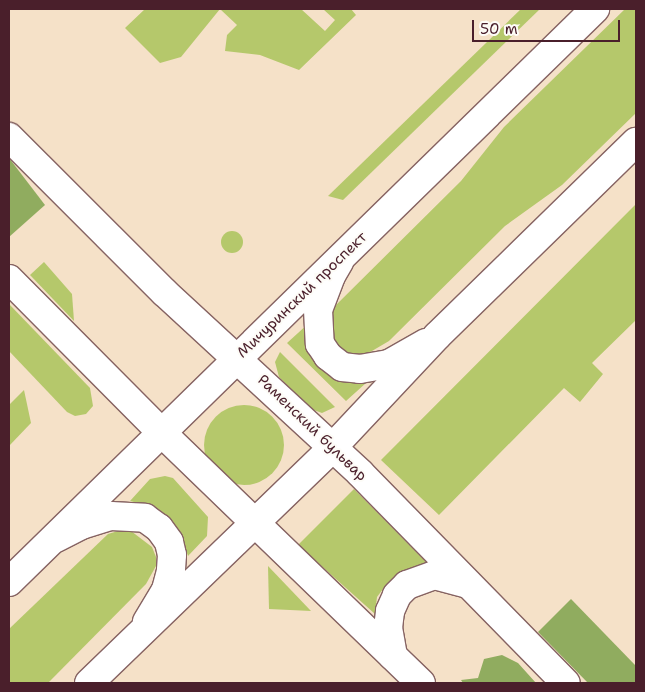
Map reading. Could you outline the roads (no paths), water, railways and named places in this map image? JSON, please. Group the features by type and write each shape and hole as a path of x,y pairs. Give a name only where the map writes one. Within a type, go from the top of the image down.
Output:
{"street":[{"name":"Мичуринский проспект","path":"9,582 595,9"},
{"name":"Раменский бульвар","path":"9,137 164,292 238,357 331,449 360,473 566,683"},
{"path":"89,683 256,524 331,449 437,336 636,142"},
{"path":"344,254 331,276 318,310 320,344 328,356 342,366 360,369 379,366 415,351 437,336"},
{"path":"9,279 162,433 421,683"},
{"path":"50,541 81,525 111,516 144,518 158,528 169,542 171,571 166,590 141,632"},
{"path":"393,656 388,628 390,611 397,595 407,585 434,575 456,579 470,585"}]}
